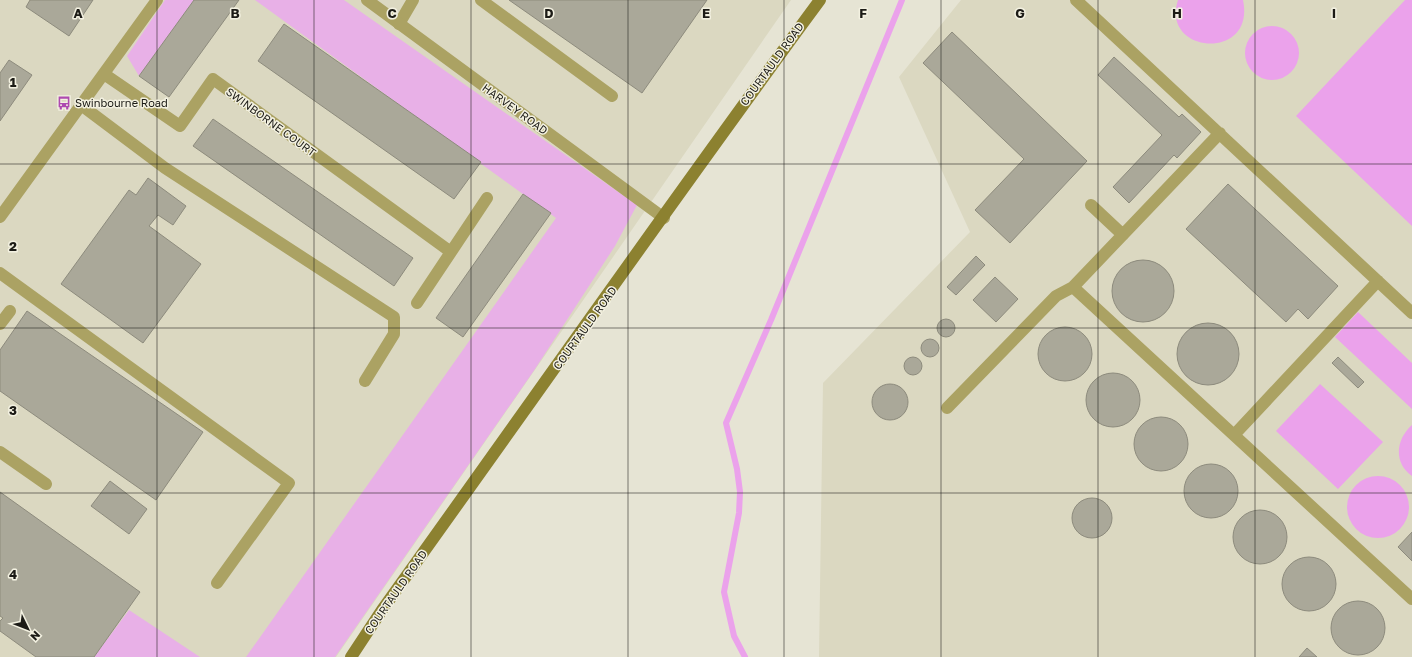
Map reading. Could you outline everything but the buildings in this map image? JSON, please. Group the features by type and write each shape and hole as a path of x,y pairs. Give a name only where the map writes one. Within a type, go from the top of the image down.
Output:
{"street":[{"path":"0,217 157,0"},
{"path":"399,24 413,0"},
{"path":"481,0 612,96"},
{"name":"COURTAULD ROAD","path":"351,657 382,610 664,218 727,126 820,0"},
{"path":"1076,0 1412,313"},
{"name":"HARVEY ROAD","path":"371,1 399,24 664,218"},
{"name":"SWINBORNE COURT","path":"104,74 180,126 213,79 451,252"},
{"path":"81,105 165,168 394,317 394,334 365,382"},
{"path":"947,408 1056,296 1073,287 1220,134"},
{"path":"417,303 488,198"},
{"path":"1091,205 1122,235"},
{"path":"0,273 289,483 217,583"},
{"path":"1234,435 1378,281"},
{"path":"1073,287 1412,599"},
{"path":"0,324 10,311"},
{"path":"0,452 46,484"}],"shaded area":[{"path":"0,0 791,0 336,657 0,657"},
{"path":"165,0 194,0 139,76 127,56"},
{"path":"255,0 344,0 637,205 615,246 535,369 335,657 246,657 556,218"},
{"path":"961,0 1412,0 1412,657 819,657 823,383 970,232 899,77"},
{"path":"1178,0 1243,0 1243,20 1236,34 1223,41 1209,44 1194,40 1182,32 1176,18"},
{"path":"1405,0 1412,0 1412,226 1296,116"},
{"path":"1267,26 1277,26 1287,30 1295,38 1299,48 1299,58 1295,68 1287,76 1277,80 1267,80 1257,76 1249,68 1245,58 1245,48 1249,38 1257,30"},
{"path":"1358,312 1412,363 1412,409 1335,337"},
{"path":"1320,384 1383,442 1338,489 1276,431"},
{"path":"1412,425 1412,476 1402,465 1399,458 1399,451 1403,437"},
{"path":"1378,476 1390,478 1400,485 1407,495 1409,507 1407,519 1400,529 1390,536 1378,538 1366,536 1356,529 1349,519 1347,507 1349,495 1356,485 1366,478"},
{"path":"129,610 200,657 94,657"}],"waterway":[{"path":"745,657 734,636 724,592 739,513 740,492 737,469 726,423 771,320 902,0"}],"place":[{"name":"Swinbourne Road","path":"64,103"}]}
